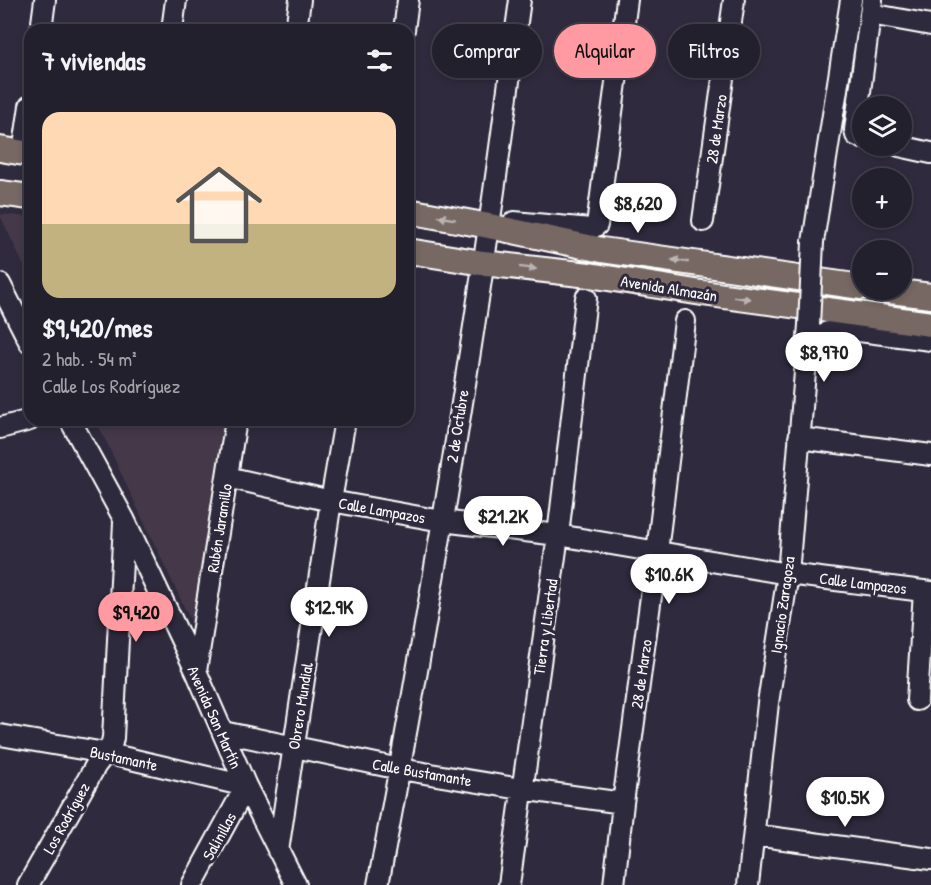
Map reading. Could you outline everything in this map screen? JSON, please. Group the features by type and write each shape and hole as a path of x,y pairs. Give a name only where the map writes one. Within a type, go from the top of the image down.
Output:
{"main road":[{"path":"0,193 24,196"},
{"name":"Avenida Almazán","path":"414,212 489,223 602,250 852,286"},
{"name":"Avenida Almazán","path":"414,252 931,324"},
{"path":"912,294 931,296"}],"street":[{"path":"42,24 45,0"},
{"path":"173,24 176,0"},
{"path":"297,24 300,0"},
{"path":"405,24 408,0"},
{"name":"2 de Octubre","path":"378,885 442,521 489,223 520,0"},
{"path":"489,223 591,229 597,225 627,0"},
{"name":"28 de Marzo","path":"703,221 734,0"},
{"name":"Ignacio Zaragoza","path":"748,885 768,703 788,574 809,332 813,242 851,0"},
{"path":"859,96 871,7 931,25"},
{"path":"18,152 24,129"},
{"path":"912,149 931,153"},
{"path":"0,284 24,331"},
{"name":"Tierra y Libertad","path":"509,885 558,535 586,298"},
{"name":"28 de Marzo","path":"614,885 685,321"},
{"path":"809,332 843,329 931,340"},
{"path":"0,428 24,422"},
{"name":"Avenida San Martín","path":"73,426 124,519 196,671 246,786 296,885"},
{"name":"Rubén Jaramillo","path":"196,671 235,426"},
{"name":"Obrero Mundial","path":"278,851 344,426"},
{"path":"800,438 931,455"},
{"name":"Calle Lampazos","path":"227,477 331,501 442,521 558,535 788,574 927,592"},
{"name":"Los Rodríguez","path":"28,885 96,765 111,746 124,519"},
{"path":"917,700 927,592"},
{"name":"Calle Bustamante","path":"223,732 400,769 623,803"},
{"name":"Bustamante","path":"0,735 105,753 246,786"},
{"name":"Salinillas","path":"192,885 246,786"},
{"path":"754,835 931,859"}],"shaded area":[{"path":"0,215 24,216 24,266"},
{"path":"99,426 227,426 198,636"}]}
